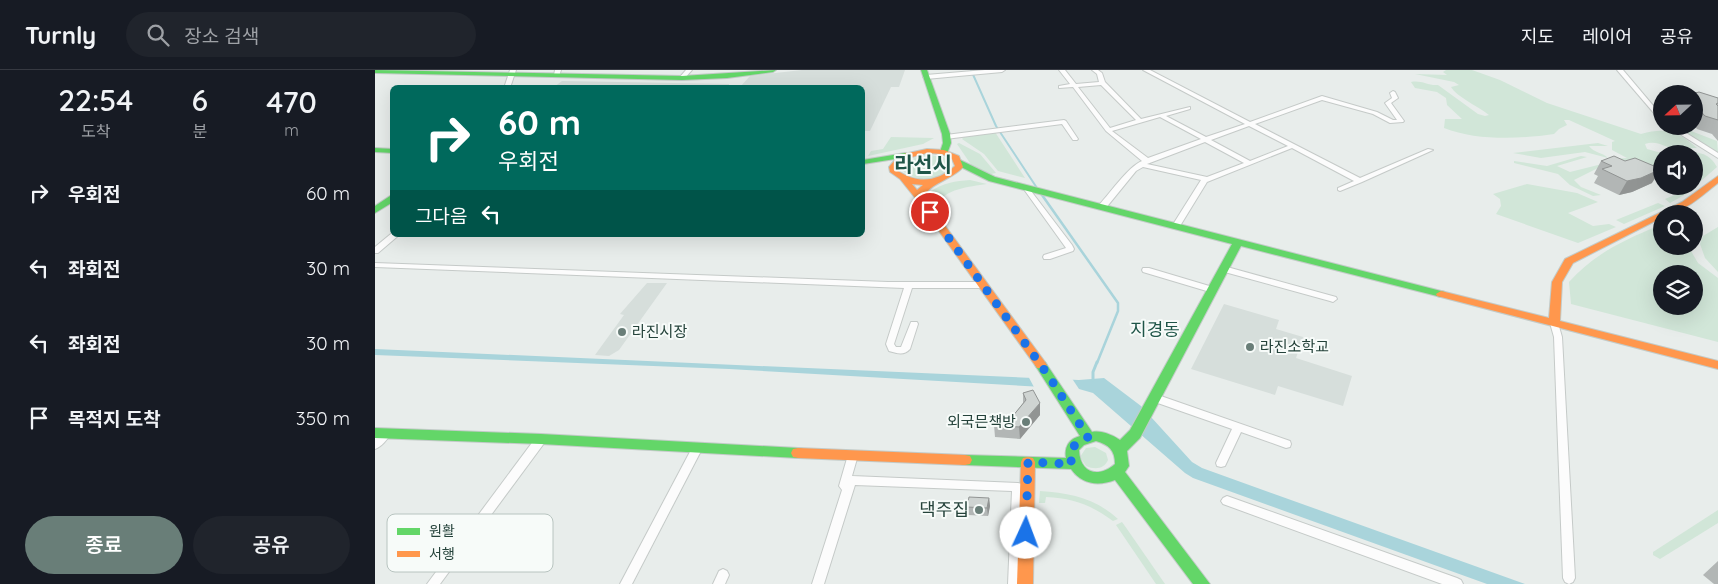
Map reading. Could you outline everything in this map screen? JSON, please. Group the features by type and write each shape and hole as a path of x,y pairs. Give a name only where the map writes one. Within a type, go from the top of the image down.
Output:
{"main road":[{"path":"375,72 685,74 727,76 773,70"},
{"path":"375,79 388,72"},
{"path":"925,74 946,137 947,143 944,152"},
{"path":"375,150 390,151"},
{"path":"865,164 927,151 944,152 991,179 1718,365"},
{"path":"894,172 896,162 910,154"},
{"path":"919,197 921,191 956,172 959,162"},
{"path":"865,165 894,172 919,197 1048,375 1088,437"},
{"path":"904,180 991,179"},
{"path":"1683,205 1718,179"},
{"path":"375,210 390,199"},
{"path":"1554,323 1559,275 1569,261 1653,220"},
{"path":"1120,448 1135,434 1238,242"},
{"path":"381,433 541,439 697,450 1072,464"},
{"path":"1088,437 1105,437 1112,440 1120,448 1123,459 1117,472 1109,476 1091,478 1083,475 1072,464 1070,457 1075,444 1088,437"},
{"path":"1025,584 1028,462"},
{"path":"1117,472 1202,584"}],"street":[{"path":"925,74 1002,70"},
{"path":"1062,70 1108,130 1144,162 1206,180"},
{"path":"1095,70 1099,74 1101,83 1141,122"},
{"path":"1146,70 1360,181"},
{"path":"1619,70 1653,109"},
{"path":"509,85 516,74"},
{"path":"1061,87 1101,83"},
{"path":"1102,207 1144,162 1322,98 1397,122 1401,121 1401,118 1388,103 1395,98 1393,94"},
{"path":"1108,130 1189,108"},
{"path":"1162,116 1249,163"},
{"path":"946,137 1064,122 1075,138"},
{"path":"1684,135 1718,156"},
{"path":"1175,226 1199,185 1206,180 1293,146"},
{"path":"1339,189 1430,150"},
{"path":"1030,188 1069,247 1067,251 1047,257"},
{"path":"375,251 392,237"},
{"path":"375,265 983,285"},
{"path":"1224,269 1333,299"},
{"path":"1146,270 1213,290"},
{"path":"909,284 890,344 892,350 900,352 905,349 914,324"},
{"path":"1554,323 1558,337 1569,578"},
{"path":"1155,398 1286,444"},
{"path":"1221,464 1238,427"},
{"path":"375,445 381,433"},
{"path":"485,514 541,439"},
{"path":"625,584 697,450"},
{"path":"820,563 853,455"},
{"path":"819,584 851,480 1018,487 1014,584"},
{"path":"1227,501 1457,584"},
{"path":"433,584 442,572"}],"shaded area":[{"path":"802,70 905,70 899,87 891,87 870,131 865,131 865,85 742,85 750,76"},
{"path":"562,81 729,84 729,85 557,85"},
{"name":"라진시장","path":"647,283 667,283 619,350 609,356 595,355 624,315 620,314"},
{"name":"라진소학교","path":"1224,304 1279,320 1276,329 1303,337 1296,358 1352,376 1343,406 1278,386 1275,395 1191,369"}],"green space":[{"path":"1446,70 1472,70 1500,80 1547,103 1641,134 1653,132 1653,135 1680,135 1693,145 1645,144 1647,149 1653,151 1653,170 1613,159 1627,158 1612,150 1612,142 1615,141 1569,120 1564,120 1567,125 1554,134 1541,136 1499,138 1457,132 1444,128 1445,119 1462,119 1447,105 1446,98 1437,92 1415,88 1411,82 1438,85 1478,114 1489,115 1454,91 1451,87 1459,85 1454,82 1415,74 1447,75 1443,72"},
{"path":"995,132 1025,178 998,171 984,154 962,139 965,136"},
{"path":"1689,135 1701,135 1717,141 1718,152"},
{"path":"891,137 934,138 923,144 868,156 871,151 883,149"},
{"path":"959,143 980,154 996,173 991,174 972,166 957,144"},
{"path":"1598,143 1608,146 1589,146 1608,158 1585,152 1541,158 1513,153"},
{"path":"925,154 948,158 952,165 942,175 929,179 914,177 902,170 904,162"},
{"path":"1703,154 1709,157 1717,167 1703,179"},
{"path":"1581,156 1587,157 1557,166 1570,172 1610,162 1574,180 1581,187 1601,195 1593,196 1570,185 1558,174 1514,163 1514,161 1547,166"},
{"path":"970,180 987,184 951,192 945,195 936,206 931,199 930,192 939,186"},
{"path":"1527,184 1577,193 1598,202 1568,213 1593,226 1609,224 1616,227 1578,243 1496,214 1501,206 1500,199 1493,194"},
{"path":"1675,195 1684,195 1670,203 1665,199"},
{"path":"1653,205 1653,211 1624,224 1616,220"},
{"path":"1718,227 1718,272 1705,258 1703,236"},
{"path":"1653,228 1653,255 1693,255 1701,265 1653,265 1653,315 1703,315 1703,267 1718,278 1718,342 1571,304 1569,282 1589,263 1621,242"},
{"path":"1095,447 1106,453 1108,460 1102,467 1093,468 1086,466 1080,457 1086,448"},
{"path":"1040,491 1062,493 1091,501 1118,519 1113,521 1089,507 1065,499 1046,497 1045,503 1039,503"},
{"path":"1718,510 1718,523 1660,559 1653,555 1653,552"},
{"path":"1122,522 1165,584 1156,584 1116,525"}],"water":[{"path":"375,349 1079,380 1104,378 1141,406 1192,462 1202,468 1525,584 1487,584 1193,478 1093,393 1079,389 729,369 375,355"}],"pier":[{"path":"1027,374 1071,377 1081,392 1035,389"}],"building":[{"path":"1703,93 1718,98 1718,103 1716,104 1718,106 1718,120 1703,114"},
{"path":"1614,156 1625,161 1635,158 1653,166 1653,173 1627,181 1602,169 1612,166 1601,161"},
{"path":"1033,390 1040,403 1019,427 994,425 997,418 1012,417 1026,400 1023,393"},
{"path":"969,497 989,498 987,508 967,507"}],"waterway":[{"path":"971,70 996,126 1037,188"},
{"path":"1042,195 1118,303 1118,311 1097,363"},
{"path":"1093,380 1093,372 1097,362"}],"traffic: fast":[{"path":"375,71 682,78 727,76 773,70"},
{"path":"924,70 946,134 947,143 944,152"},
{"path":"375,150 390,151"},
{"path":"865,162 905,155"},
{"path":"958,162 992,179 1441,294"},
{"path":"375,210 390,199"},
{"path":"1120,449 1135,434 1238,242"},
{"path":"1041,365 1088,437"},
{"path":"375,433 541,439 798,453"},
{"path":"1096,436 1117,445 1122,459 1122,466 1111,475 1102,478 1095,478 1082,473 1072,456 1072,449 1079,441 1096,436"},
{"path":"965,460 1072,464"},
{"path":"1117,472 1202,584"}],"traffic: slow":[{"path":"927,151 944,152 956,158 959,167 944,178 928,183 910,181 894,172 893,167 902,157 927,151"},
{"path":"1683,205 1718,179"},
{"path":"904,180 919,197 1041,365"},
{"path":"919,197 921,191 933,182"},
{"path":"1554,323 1557,282 1569,261 1653,219"},
{"path":"1441,294 1718,365"},
{"path":"798,453 965,460"},
{"path":"1025,584 1028,462"}],"place":[{"name":"라진시장","path":"622,332"},
{"name":"라진소학교","path":"1250,347"},
{"name":"외국믄책방","path":"1026,422"},
{"name":"댁주집","path":"979,510"}],"district":[{"name":"라선시","path":"923,165"},
{"name":"지경동","path":"1155,330"}],"route":[{"path":"930,212 1048,375 1088,437 1075,444 1071,450 1072,464 1028,462 1026,533"}]}
